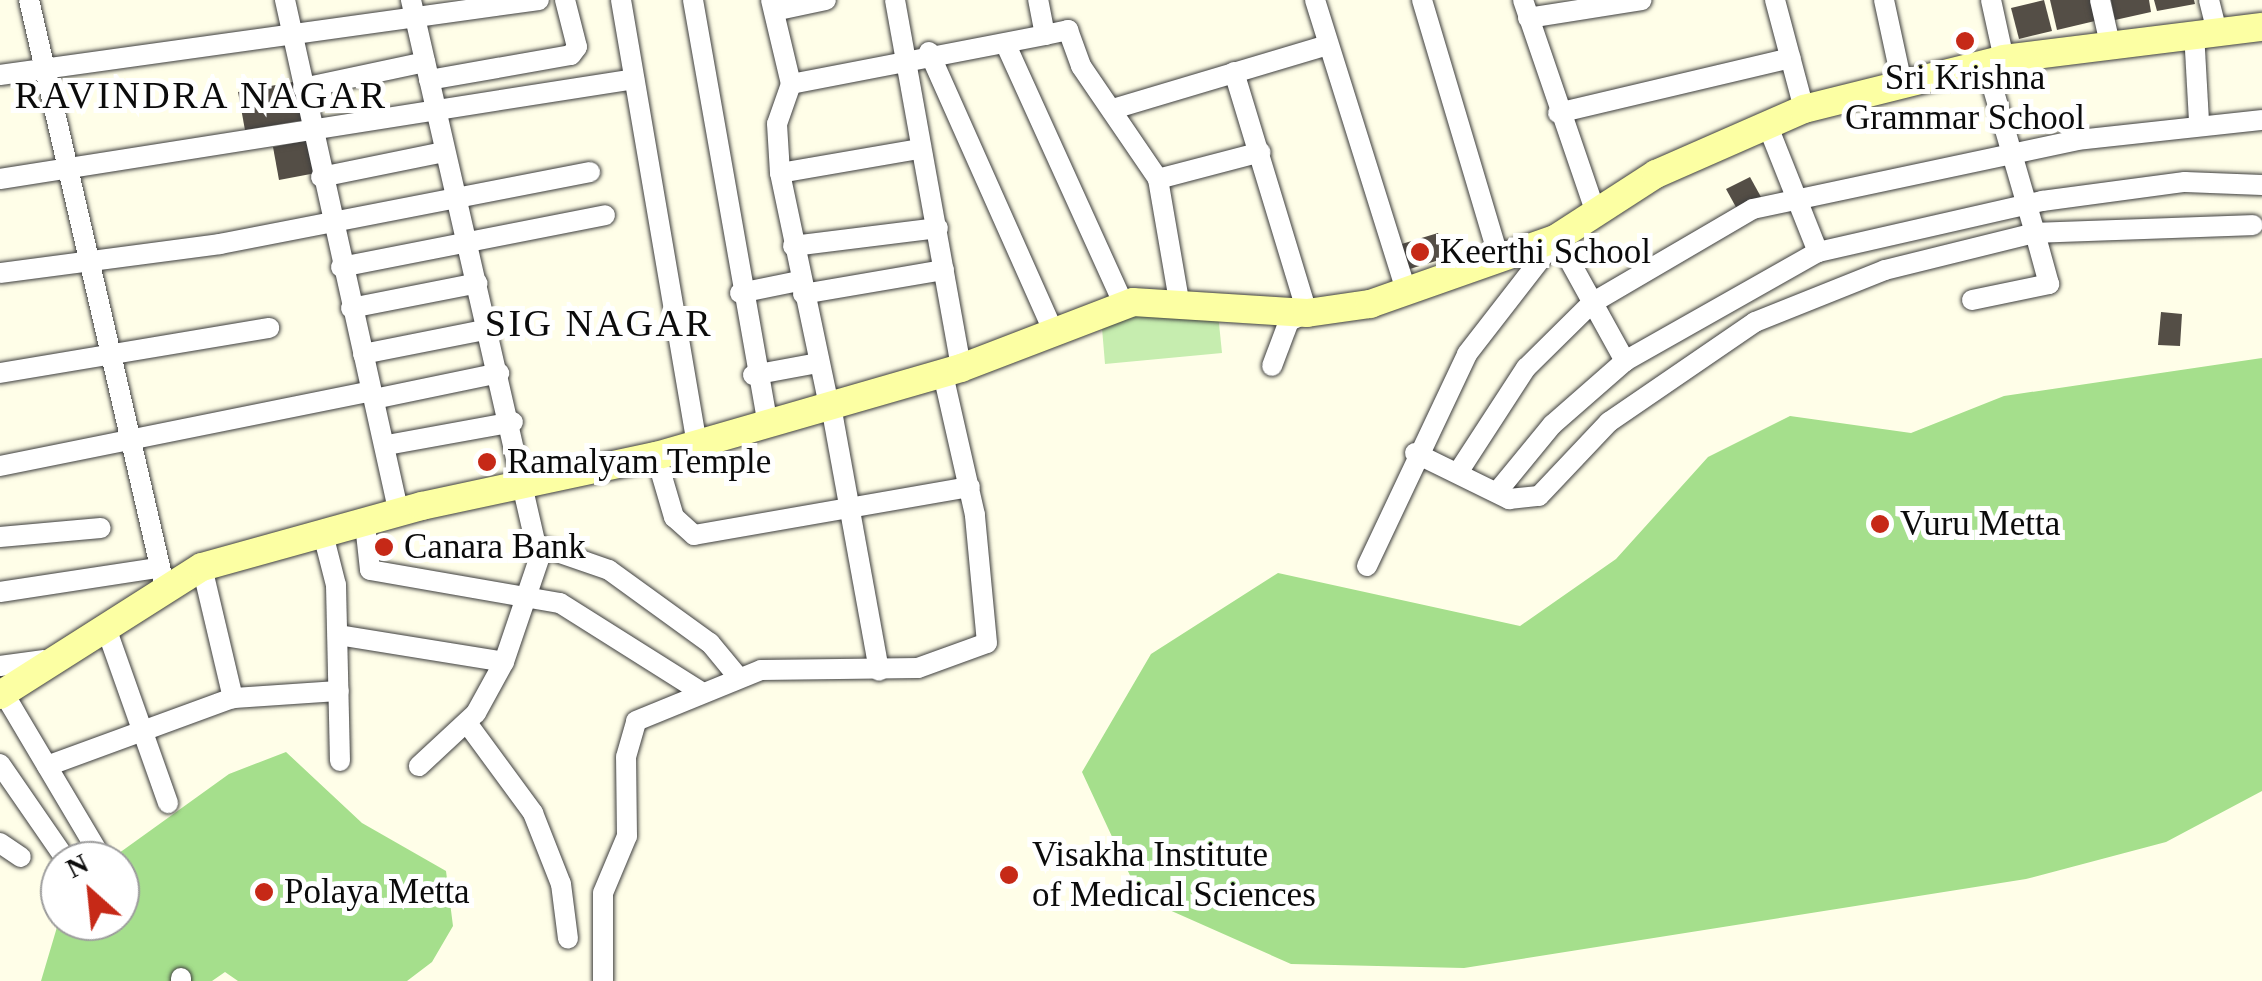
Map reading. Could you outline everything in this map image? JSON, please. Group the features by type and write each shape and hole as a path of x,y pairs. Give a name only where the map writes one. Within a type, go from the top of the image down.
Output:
{"street":[{"path":"30,0 70,170 126,446 160,578"},
{"path":"0,75 294,39 412,8 539,0"},
{"path":"304,88 570,55 577,47 565,0"},
{"path":"621,0 696,444"},
{"path":"693,0 754,375 768,424"},
{"path":"826,0 772,6 791,84 777,124 780,173 818,364 855,508 879,672"},
{"path":"603,981 603,893 627,836 631,728 700,691 738,677 879,672 976,654 987,643 938,228 919,149 895,0"},
{"path":"1316,0 1406,292"},
{"path":"1422,0 1499,259"},
{"path":"1596,213 1558,112 1526,9 1642,0"},
{"path":"1776,0 1804,110"},
{"path":"1884,0 1902,83"},
{"path":"1972,300 2048,284 2023,204 1995,62 1991,0"},
{"path":"2100,0 2110,44"},
{"path":"2199,121 2209,0"},
{"path":"288,1 320,177 387,445 399,514"},
{"path":"1042,1 1045,36"},
{"path":"412,8 454,194 513,422 537,545 530,592 504,662 468,722 419,766"},
{"path":"1272,366 1290,321 1306,313 1406,292 1557,238 1596,213 1768,124 1804,110 1995,62 2205,30 2262,27"},
{"path":"791,84 929,52 1006,45 1068,30 1158,179 1179,300"},
{"path":"1006,45 1124,305"},
{"path":"1113,109 1328,45"},
{"path":"929,52 1053,330"},
{"path":"1558,112 1791,58"},
{"path":"1234,72 1306,313"},
{"path":"0,180 310,126 634,80"},
{"path":"1460,471 1507,392 1592,302 1754,209 1798,194 2199,121 2262,120"},
{"path":"1768,124 1818,252"},
{"path":"780,173 919,149"},
{"path":"320,177 444,152"},
{"path":"1158,179 1260,152"},
{"path":"0,272 90,264 590,172"},
{"path":"1497,492 1552,425 1625,361 1818,252 2023,204 2185,182 2262,185"},
{"path":"341,268 606,215"},
{"path":"1415,453 1460,471 1497,492 1540,496 1622,412 1755,322 1886,270 2035,233 2254,225"},
{"path":"793,246 938,228"},
{"path":"1557,238 1625,361"},
{"path":"1366,566 1415,453 1467,354 1557,238"},
{"path":"740,293 944,270"},
{"path":"351,308 478,283"},
{"path":"0,592 160,578 324,538 399,514 656,456 952,371 1124,305 1179,300 1306,313"},
{"path":"0,373 110,358 268,328"},
{"path":"363,354 489,329"},
{"path":"754,375 818,364"},
{"path":"0,466 126,446 499,373"},
{"path":"387,445 513,422"},
{"path":"656,456 674,517 694,535 970,488"},
{"path":"365,524 370,570 530,592 700,691"},
{"path":"0,536 101,528"},
{"path":"324,538 338,635 340,760"},
{"path":"537,545 609,570 710,643 738,677"},
{"path":"202,568 234,698"},
{"path":"92,841 1,684 105,625 160,578"},
{"path":"105,625 168,804"},
{"path":"338,635 504,662"},
{"path":"47,766 140,726 234,698 339,691"},
{"path":"468,722 534,813 558,872 568,940"},
{"path":"0,764 53,841"},
{"path":"0,843 20,856"}],"green space":[{"path":"1217,304 1222,353 1105,364 1101,316"},
{"path":"2262,358 2262,791 2166,842 2026,879 1464,968 1291,964 1140,897 1082,772 1151,654 1278,573 1520,626 1616,559 1708,457 1790,416 1911,433 2004,396"},
{"path":"286,752 362,823 446,871 453,926 432,962 407,981 238,981 225,972 212,981 41,981 53,941 140,941 140,841 136,841 229,774"}],"building":[{"path":"2044,0 2052,31 2019,39 2011,8"},
{"path":"2050,0 2090,0 2095,21 2057,30"},
{"path":"2111,0 2149,0 2151,12 2115,20"},
{"path":"2154,0 2194,0 2195,4 2157,11"},
{"path":"298,81 305,120 245,130 238,92"},
{"path":"310,140 316,173 279,180 273,147"},
{"path":"1750,177 1761,197 1737,209 1726,189"},
{"name":"Keerthi School","path":"1438,233 1446,258 1403,271 1395,246"},
{"path":"2161,312 2182,314 2180,346 2158,345"}],"place":[{"name":"Sri Krishna Grammar School","path":"1965,41"},
{"name":"Keerthi School","path":"1420,252"},
{"name":"Ramalyam Temple","path":"487,462"},
{"name":"Vuru Metta","path":"1880,524"},
{"name":"Canara Bank","path":"384,547"},
{"name":"Visakha Institute of Medical Sciences","path":"1009,875"},
{"name":"Polaya Metta","path":"264,892"}],"district":[{"name":"RAVINDRA NAGAR","path":"201,96"},
{"name":"SIG NAGAR","path":"599,324"}]}
